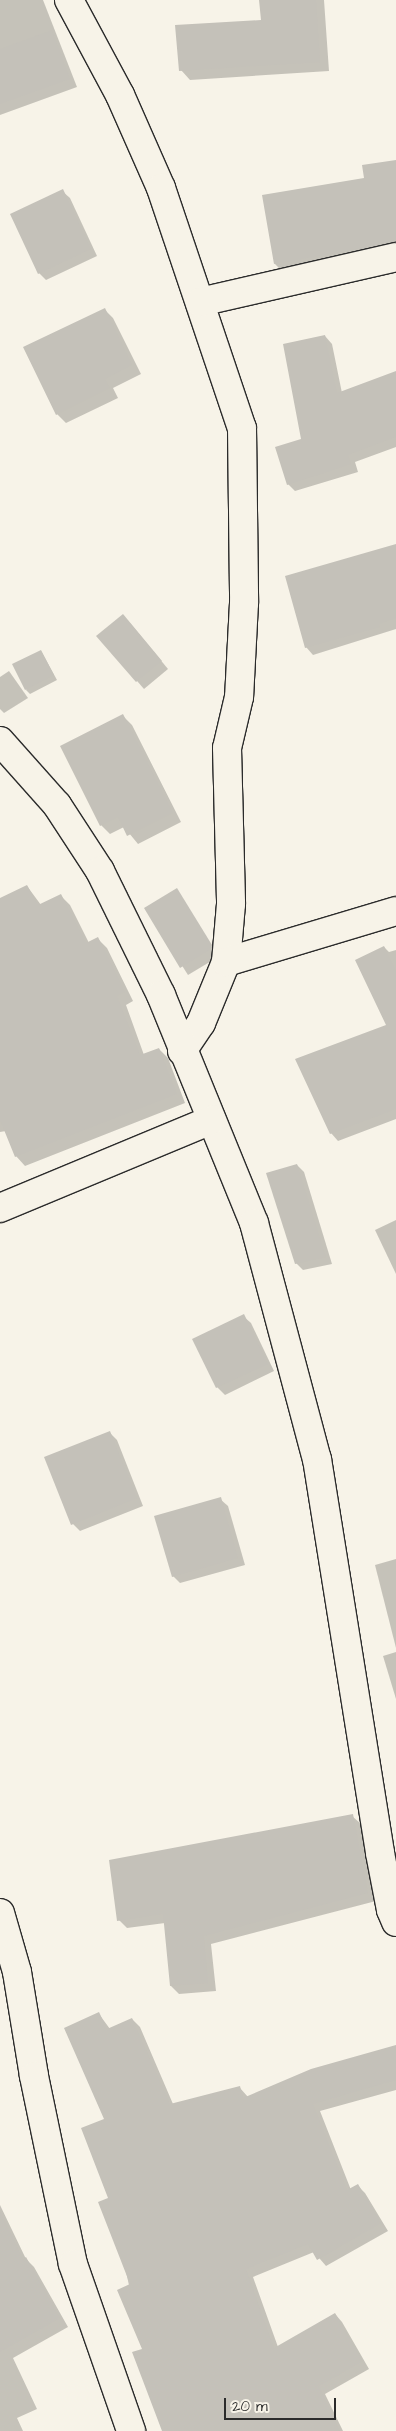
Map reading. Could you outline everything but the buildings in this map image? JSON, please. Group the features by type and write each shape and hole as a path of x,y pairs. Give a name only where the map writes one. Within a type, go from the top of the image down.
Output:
{"street":[{"path":"69,0 120,95 161,188 242,428 244,603 238,697 227,748 231,904 226,962 201,1023 182,1051"},
{"path":"200,302 396,258"},
{"path":"0,741 57,805 100,871 160,995 254,1223 317,1459 380,1853 390,1910 396,1922"},
{"path":"226,962 396,911"},
{"path":"0,1208 211,1120"},
{"path":"0,1913 18,1972 34,2076 73,2264 131,2431"}]}
